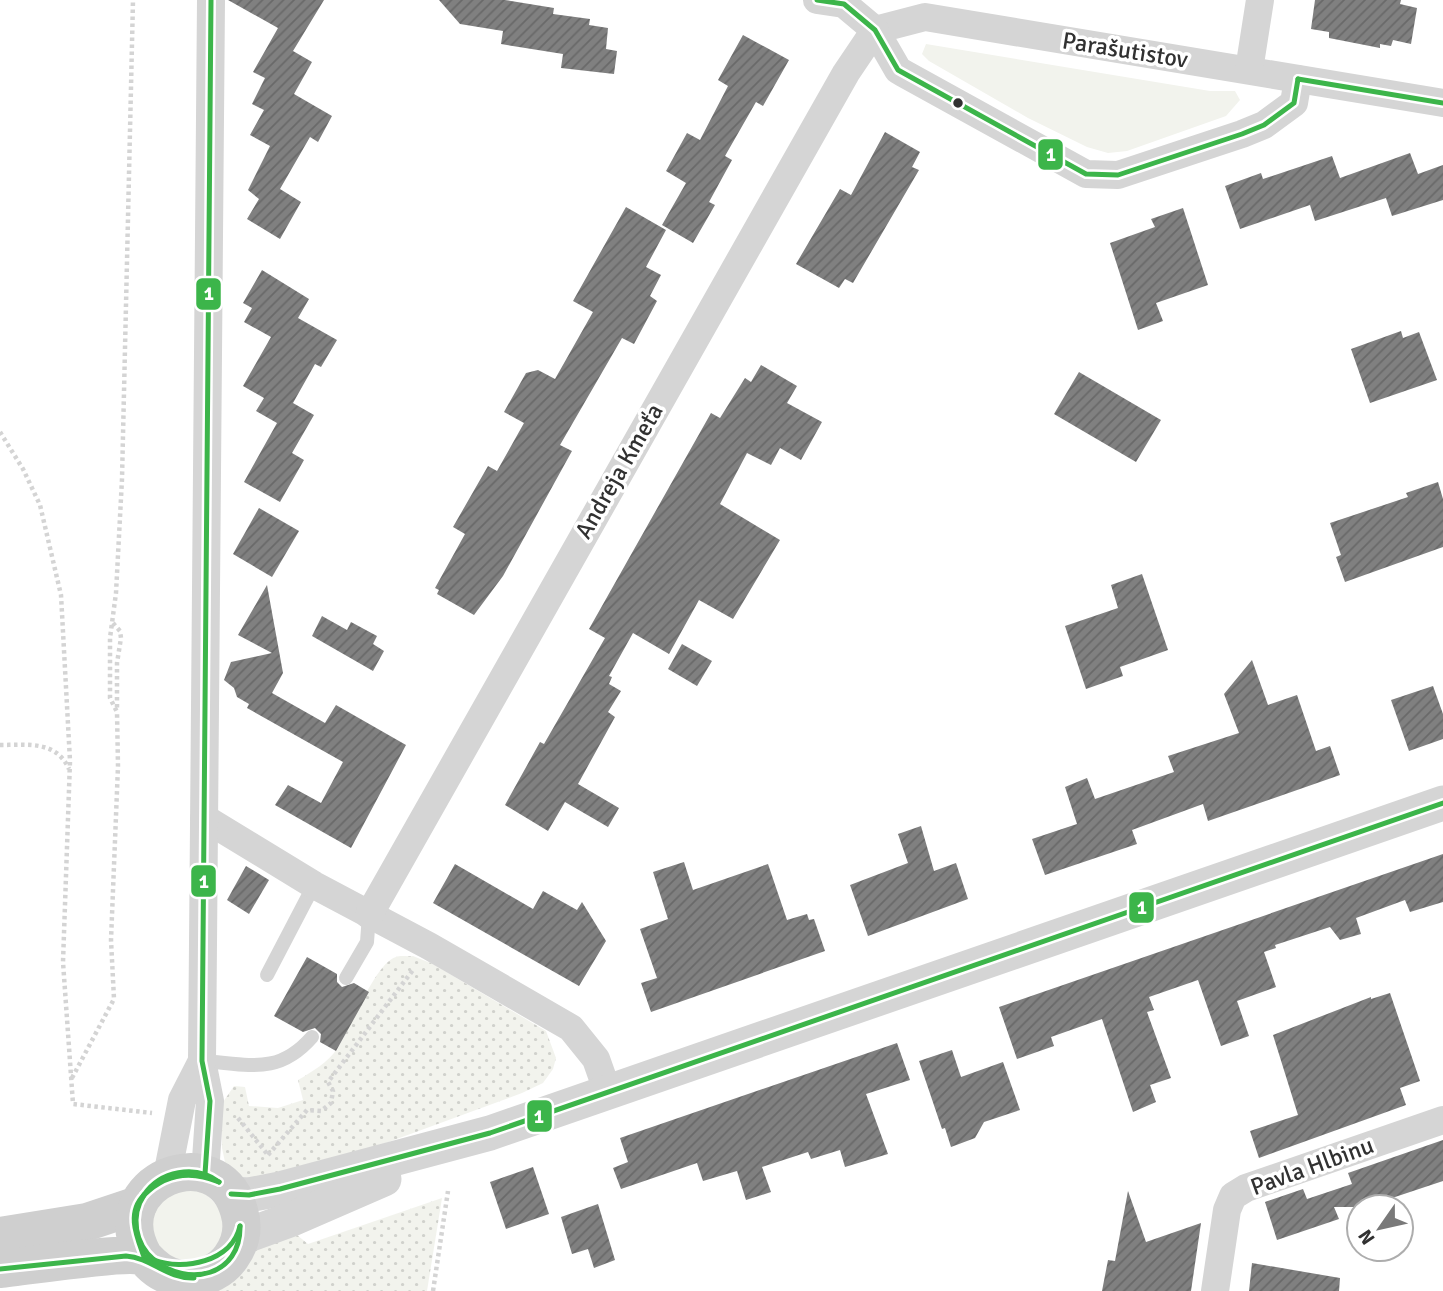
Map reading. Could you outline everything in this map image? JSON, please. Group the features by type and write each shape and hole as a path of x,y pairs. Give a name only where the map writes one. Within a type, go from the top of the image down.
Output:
{"main road":[{"path":"0,1269 89,1258 199,1284 222,1267 233,1254 240,1238 240,1215 218,1184 186,1172 167,1176 149,1187 138,1205 134,1228 155,1273"},
{"path":"0,1236 86,1222 138,1205"}],"street":[{"path":"211,0 202,1061 210,1101 218,1184 249,1195 490,1133 1443,803"},
{"path":"817,0 844,4 875,30 898,70 1086,174 1100,176 1131,172 1264,125 1294,103 1298,79"},
{"path":"874,0 875,30"},
{"path":"1249,71 1260,0"},
{"name":"Parašutistov","path":"875,30 925,18 1443,103"},
{"name":"Andreja Kmeťa","path":"369,915 846,73 875,30"},
{"path":"204,818 314,886 571,1028 596,1059 608,1093"},
{"path":"167,1176 182,1100 202,1061"},
{"name":"Pavla Hlbinu","path":"1215,1291 1227,1210 1233,1196 1246,1188 1443,1120"},
{"path":"240,1238 292,1219 490,1133"}],"lane":[{"path":"267,975 314,886"},
{"path":"346,978 367,942 369,915"},
{"path":"202,1061 270,1066 293,1055 312,1037"}],"path":[{"path":"117,712 110,698 122,480 133,0"},
{"path":"0,432 23,469 40,505 61,594 70,771 63,962 73,1104 179,1116"},
{"path":"72,1078 114,999 111,940 118,766 117,663 121,638 118,627 113,623"},
{"path":"0,744 35,745 52,749 60,753 70,771"},
{"path":"268,1155 307,1110 321,1111 331,1103 333,1091 328,1082 419,961"},
{"path":"234,1113 268,1155 271,1164"},
{"path":"433,1291 448,1191"}],"shaded area":[{"path":"926,44 1210,91 1235,91 1240,100 1226,116 1127,151 1108,153 1087,147 1028,118 929,61 922,54"},
{"path":"413,956 433,964 546,1031 556,1058 553,1069 543,1083 304,1173 246,1184 226,1167 222,1148 221,1105 234,1086 245,1087 249,1106 278,1108 303,1100 298,1080 314,1070 337,1049 380,971 396,957"},
{"path":"199,1188 210,1198 223,1219 222,1238 207,1256 194,1265 157,1254 146,1216 161,1194"},
{"path":"442,1198 427,1291 217,1291 255,1248 291,1230 308,1244"}],"building":[{"path":"228,0 324,0 293,51 312,62 294,94 332,116 318,142 310,137 280,189 301,202 280,239 247,219 259,199 248,190 270,146 250,135 264,110 252,104 265,78 253,72 278,28"},
{"path":"439,0 505,0 554,8 553,14 590,19 589,25 608,28 606,49 617,51 614,74 561,68 563,54 501,44 503,31 460,24"},
{"path":"1315,0 1401,0 1400,4 1417,8 1411,44 1393,40 1391,46 1380,44 1380,48 1329,38 1329,32 1311,29"},
{"path":"743,35 789,60 763,106 756,102 725,156 732,160 709,202 715,205 693,243 662,225 686,183 666,171 687,133 700,140 728,86 718,80"},
{"path":"885,132 920,152 912,167 919,170 853,283 845,279 839,288 796,264 840,189 851,195"},
{"path":"1410,153 1418,174 1443,165 1443,200 1392,216 1386,198 1315,221 1310,205 1240,229 1225,186 1261,173 1263,179 1332,156 1340,178"},
{"path":"626,207 666,230 646,267 661,275 650,296 657,301 634,344 622,338 560,445 572,451 503,576 474,615 437,594 439,590 435,588 465,534 453,527 488,466 497,471 524,423 504,412 526,373 538,370 555,379 593,312 573,301"},
{"path":"1183,208 1208,285 1156,303 1163,321 1138,330 1110,243 1155,227 1151,219"},
{"path":"262,270 309,299 298,318 337,340 321,367 315,364 293,403 314,415 292,453 304,460 280,502 244,482 277,423 256,411 264,398 243,386 271,337 244,322 252,308 243,303"},
{"path":"1401,331 1403,338 1419,332 1437,380 1370,403 1351,349"},
{"path":"761,365 797,386 787,403 822,422 801,460 780,448 771,465 747,453 720,504 780,540 733,619 699,600 669,654 633,633 609,676 612,677 609,684 621,691 608,712 615,717 578,784 619,808 608,827 565,802 548,831 505,805 540,742 544,744 605,638 589,629 711,413 720,418 745,378 751,382"},
{"path":"1079,372 1161,420 1136,462 1054,414"},
{"path":"1438,482 1443,499 1443,547 1345,582 1336,557 1341,555 1330,523 1408,497 1406,493"},
{"path":"259,508 299,531 272,577 233,554"},
{"path":"1142,574 1168,650 1120,667 1123,676 1086,689 1065,626 1118,608 1111,585"},
{"path":"267,585 283,673 272,693 325,723 336,705 406,745 351,848 275,805 288,785 321,803 343,762 247,708 249,704 237,697 234,688 224,680 231,662 272,653 238,635"},
{"path":"322,616 347,630 351,622 377,636 373,644 384,651 373,671 312,636"},
{"path":"682,644 712,661 697,686 668,669"},
{"path":"1252,660 1268,705 1297,695 1316,751 1330,746 1340,775 1208,821 1203,804 1132,830 1137,844 1045,875 1032,839 1077,824 1065,787 1087,778 1095,799 1174,772 1168,756 1239,733 1224,694"},
{"path":"1433,686 1443,714 1443,739 1409,751 1391,700"},
{"path":"921,826 934,871 956,863 968,899 868,936 850,885 908,863 898,834"},
{"path":"1443,854 1443,902 1410,912 1405,900 1356,918 1361,934 1340,940 1330,927 1275,945 1276,948 1264,952 1276,987 1237,1001 1249,1036 1221,1046 1198,980 1149,997 1154,1010 1147,1012 1171,1078 1150,1085 1156,1102 1133,1112 1102,1019 1051,1037 1054,1046 1017,1059 999,1007"},
{"path":"684,862 693,890 768,864 787,920 807,914 809,920 814,919 825,951 651,1012 641,983 657,978 640,929 668,919 653,872"},
{"path":"455,864 533,909 543,891 577,910 582,902 606,941 579,986 433,903"},
{"path":"246,866 269,880 249,914 227,900"},
{"path":"307,957 337,974 337,982 342,987 354,983 369,992 336,1051 320,1042 321,1034 315,1028 303,1032 274,1016"},
{"path":"1390,993 1420,1081 1400,1088 1406,1105 1259,1158 1250,1131 1298,1115 1273,1035 1371,997"},
{"path":"897,1043 910,1080 866,1094 888,1154 845,1167 840,1150 811,1159 808,1152 762,1167 771,1192 746,1200 737,1171 703,1181 697,1163 621,1189 613,1168 628,1162 620,1138"},
{"path":"952,1050 961,1077 1003,1062 1020,1110 984,1122 975,1138 951,1147 945,1128 942,1129 919,1061"},
{"path":"1443,1140 1443,1181 1407,1193 1345,1193 1345,1207 1334,1207 1339,1219 1277,1240 1265,1202 1303,1189 1307,1199 1352,1184 1348,1173"},
{"path":"533,1167 549,1214 506,1229 490,1182"},
{"path":"1128,1191 1146,1242 1201,1223 1191,1291 1102,1291 1108,1260 1115,1261"},
{"path":"598,1204 615,1260 594,1268 588,1249 572,1254 561,1217"},
{"path":"1252,1263 1340,1278 1339,1291 1249,1291"}],"transit line":[{"name":"1","path":"205,1174 210,1101 202,1061 211,0"},
{"name":"1","path":"817,0 844,4 875,30 898,70 1086,174 1118,175 1264,125 1294,103 1298,79"},
{"name":"1","path":"1298,79 1443,103"},
{"name":"1","path":"231,1194 249,1195 280,1189 490,1133 1443,803"},
{"name":"1","path":"144,1195 159,1180 178,1173 199,1173 219,1182"},
{"name":"1","path":"144,1195 161,1182 179,1176 198,1176 219,1182"},
{"name":"1","path":"144,1195 137,1212 137,1229 142,1246 154,1260"},
{"name":"1","path":"144,1195 135,1209 135,1225 144,1257 154,1260"},
{"name":"1","path":"154,1260 179,1264 205,1261 227,1248 240,1226"},
{"name":"1","path":"154,1260 167,1269 182,1274 210,1272 222,1266 232,1256 238,1243 240,1226"},
{"name":"1","path":"0,1269 126,1256 144,1260 176,1275 194,1278"}]}
